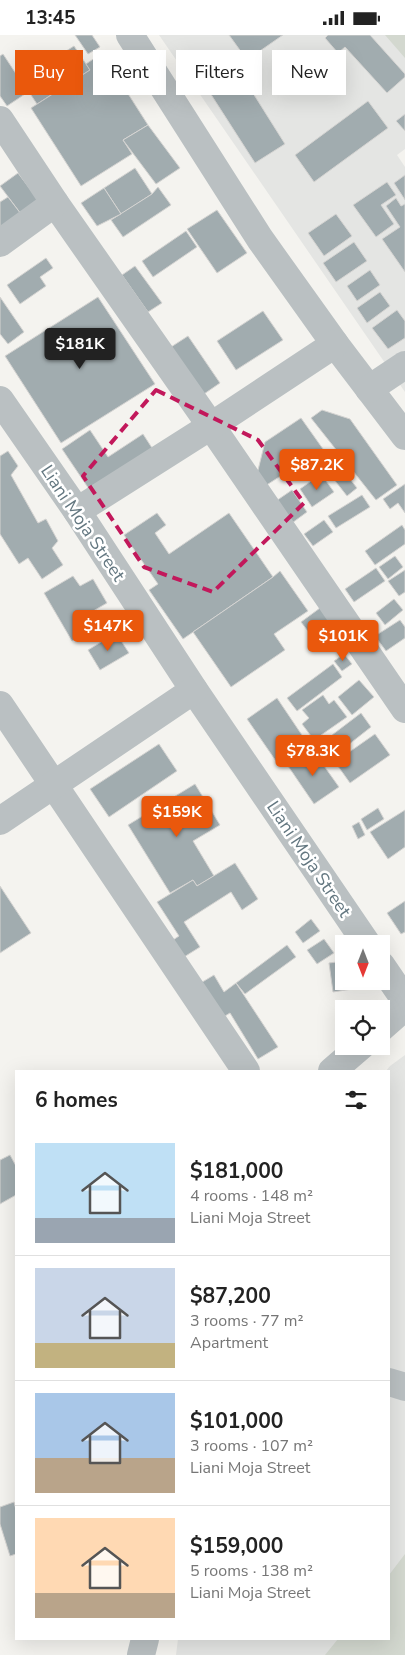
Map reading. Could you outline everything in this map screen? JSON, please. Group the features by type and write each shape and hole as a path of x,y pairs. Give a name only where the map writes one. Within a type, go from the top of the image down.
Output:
{"street":[{"path":"130,35 260,239 335,344 405,437"},
{"path":"0,120 55,203 405,709"},
{"path":"0,243 55,203"},
{"path":"77,511 335,344"},
{"path":"369,389 405,365"},
{"name":"Liani Moja Street","path":"0,401 77,511 194,690 361,935"},
{"path":"0,821 194,690"},
{"path":"0,705 245,1070"},
{"path":"390,978 405,1000"},
{"path":"390,1020 405,1007"},
{"path":"333,1070 350,1055"},
{"path":"390,1382 405,1387"},
{"path":"141,1655 144,1640"}],"highlighted area":[{"path":"156,390 258,440 304,503 213,592 144,567 83,476"}],"shaded area":[{"path":"159,35 405,35 405,149 397,155 405,167 405,392 200,95 262,95 262,50 176,50 176,60"},
{"path":"385,35 405,35 405,58"},
{"path":"405,1055 405,1655 176,1655 178,1640 390,1640 390,1070 387,1070"},
{"path":"405,1554 405,1655 325,1655 337,1640 390,1640 390,1574"}],"building":[{"path":"75,35 92,35 100,47 88,54"},
{"path":"229,35 283,35 261,50 240,50"},
{"path":"328,35 370,35 405,74 405,77 387,93 345,47 342,50 335,50 325,38"},
{"path":"74,46 77,50 68,50"},
{"path":"3,54 15,72 15,95 24,95 7,106 0,96 0,56"},
{"path":"93,59 93,95 129,95 148,125 123,140 132,154 81,186 31,108 51,95 83,95 83,75 90,70 86,64"},
{"path":"83,60 90,70 83,74"},
{"path":"31,95 51,95 37,104"},
{"path":"211,95 254,95 285,144 255,163"},
{"path":"368,101 388,128 314,182 295,155"},
{"path":"405,114 405,131 396,121"},
{"path":"148,125 180,168 156,184 123,140"},
{"path":"135,168 152,194 121,214 104,188"},
{"path":"18,173 39,201 21,214 0,186"},
{"path":"405,175 405,200 394,183"},
{"path":"387,182 396,195 381,205 394,224 376,237 353,205"},
{"path":"158,187 171,205 123,237 111,220 152,194"},
{"path":"104,188 121,214 97,226 81,203"},
{"path":"8,197 21,214 0,228 0,202"},
{"path":"396,198 401,206 405,204 405,272 382,239 400,227 386,206"},
{"path":"217,210 247,253 217,273 187,229"},
{"path":"336,214 352,236 324,256 308,233"},
{"path":"186,231 197,247 153,277 142,261"},
{"path":"354,242 367,261 336,282 323,263"},
{"path":"46,258 53,268 40,277 46,286 20,304 7,285"},
{"path":"135,266 162,303 148,312 122,275"},
{"path":"370,270 380,285 357,301 347,286"},
{"path":"380,292 390,306 367,323 357,308"},
{"path":"0,297 24,332 8,344 0,334"},
{"path":"98,297 155,384 61,443 5,356"},
{"path":"397,310 405,321 405,338 388,349 372,328"},
{"path":"263,311 283,340 236,370 217,341"},
{"path":"188,336 220,383 204,394 171,347"},
{"path":"322,410 350,419 397,485 376,500 311,418"},
{"path":"301,418 323,449 265,486 257,474 265,442"},
{"path":"90,430 108,457 143,434 154,451 91,492 62,449"},
{"path":"8,451 18,466 11,475 38,523 46,519 58,541 52,548 63,565 42,579 28,558 19,564 0,534 0,456"},
{"path":"332,456 357,488 347,496 322,464"},
{"path":"321,474 334,492 312,507 300,489"},
{"path":"405,484 405,513 398,503 390,509 383,499"},
{"path":"292,490 307,512 292,523 276,501"},
{"path":"362,495 370,507 336,528 328,516"},
{"path":"157,513 166,525 155,533 169,554 229,513 273,577 183,639 149,590 158,584 124,535"},
{"path":"324,520 333,532 313,546 304,534"},
{"path":"402,525 405,530 405,544 375,565 365,551"},
{"path":"395,556 403,567 388,579 379,567"},
{"path":"376,568 385,581 354,602 345,589"},
{"path":"405,570 405,592 399,596 388,581"},
{"path":"280,571 308,611 274,634 285,650 231,687 193,632"},
{"path":"73,576 80,586 93,579 107,603 88,614 95,627 72,641 44,593"},
{"path":"394,599 403,610 385,625 376,613"},
{"path":"320,608 337,630 318,644 301,622"},
{"path":"400,620 405,627 405,638 386,651 375,636"},
{"path":"116,633 129,653 100,670 88,650"},
{"path":"344,654 352,664 342,671 334,661"},
{"path":"333,664 342,677 297,711 287,698"},
{"path":"359,680 374,697 352,715 338,697"},
{"path":"323,695 329,704 334,700 347,717 314,740 302,724 309,718 302,710"},
{"path":"277,698 308,744 278,764 247,719"},
{"path":"361,713 371,727 343,749 332,735"},
{"path":"375,734 390,755 350,783 335,762"},
{"path":"159,744 177,771 109,817 90,789"},
{"path":"312,749 339,787 314,804 288,766"},
{"path":"195,784 220,825 193,841 214,876 197,886 193,880 170,893 128,825"},
{"path":"378,808 384,819 367,830 361,819"},
{"path":"405,810 405,847 388,859 370,832"},
{"path":"359,822 365,835 358,839 352,826"},
{"path":"235,863 258,899 242,910 231,892 184,922 200,947 184,957 173,940 179,936 157,902 193,880 197,886"},
{"path":"0,886 31,933 0,953"},
{"path":"405,901 405,932 401,934 387,913"},
{"path":"311,919 320,931 303,943 295,932"},
{"path":"324,939 334,953 317,964 307,950"},
{"path":"287,945 296,957 245,994 236,983"},
{"path":"335,962 335,990 346,990 333,992 329,963"},
{"path":"214,975 224,992 236,983 278,1047 258,1059 230,1013 220,1019 199,984"},
{"path":"10,1155 15,1164 15,1196 0,1204 0,1160"},
{"path":"14,1502 15,1506 15,1554 10,1556 0,1524 0,1507"}]}
